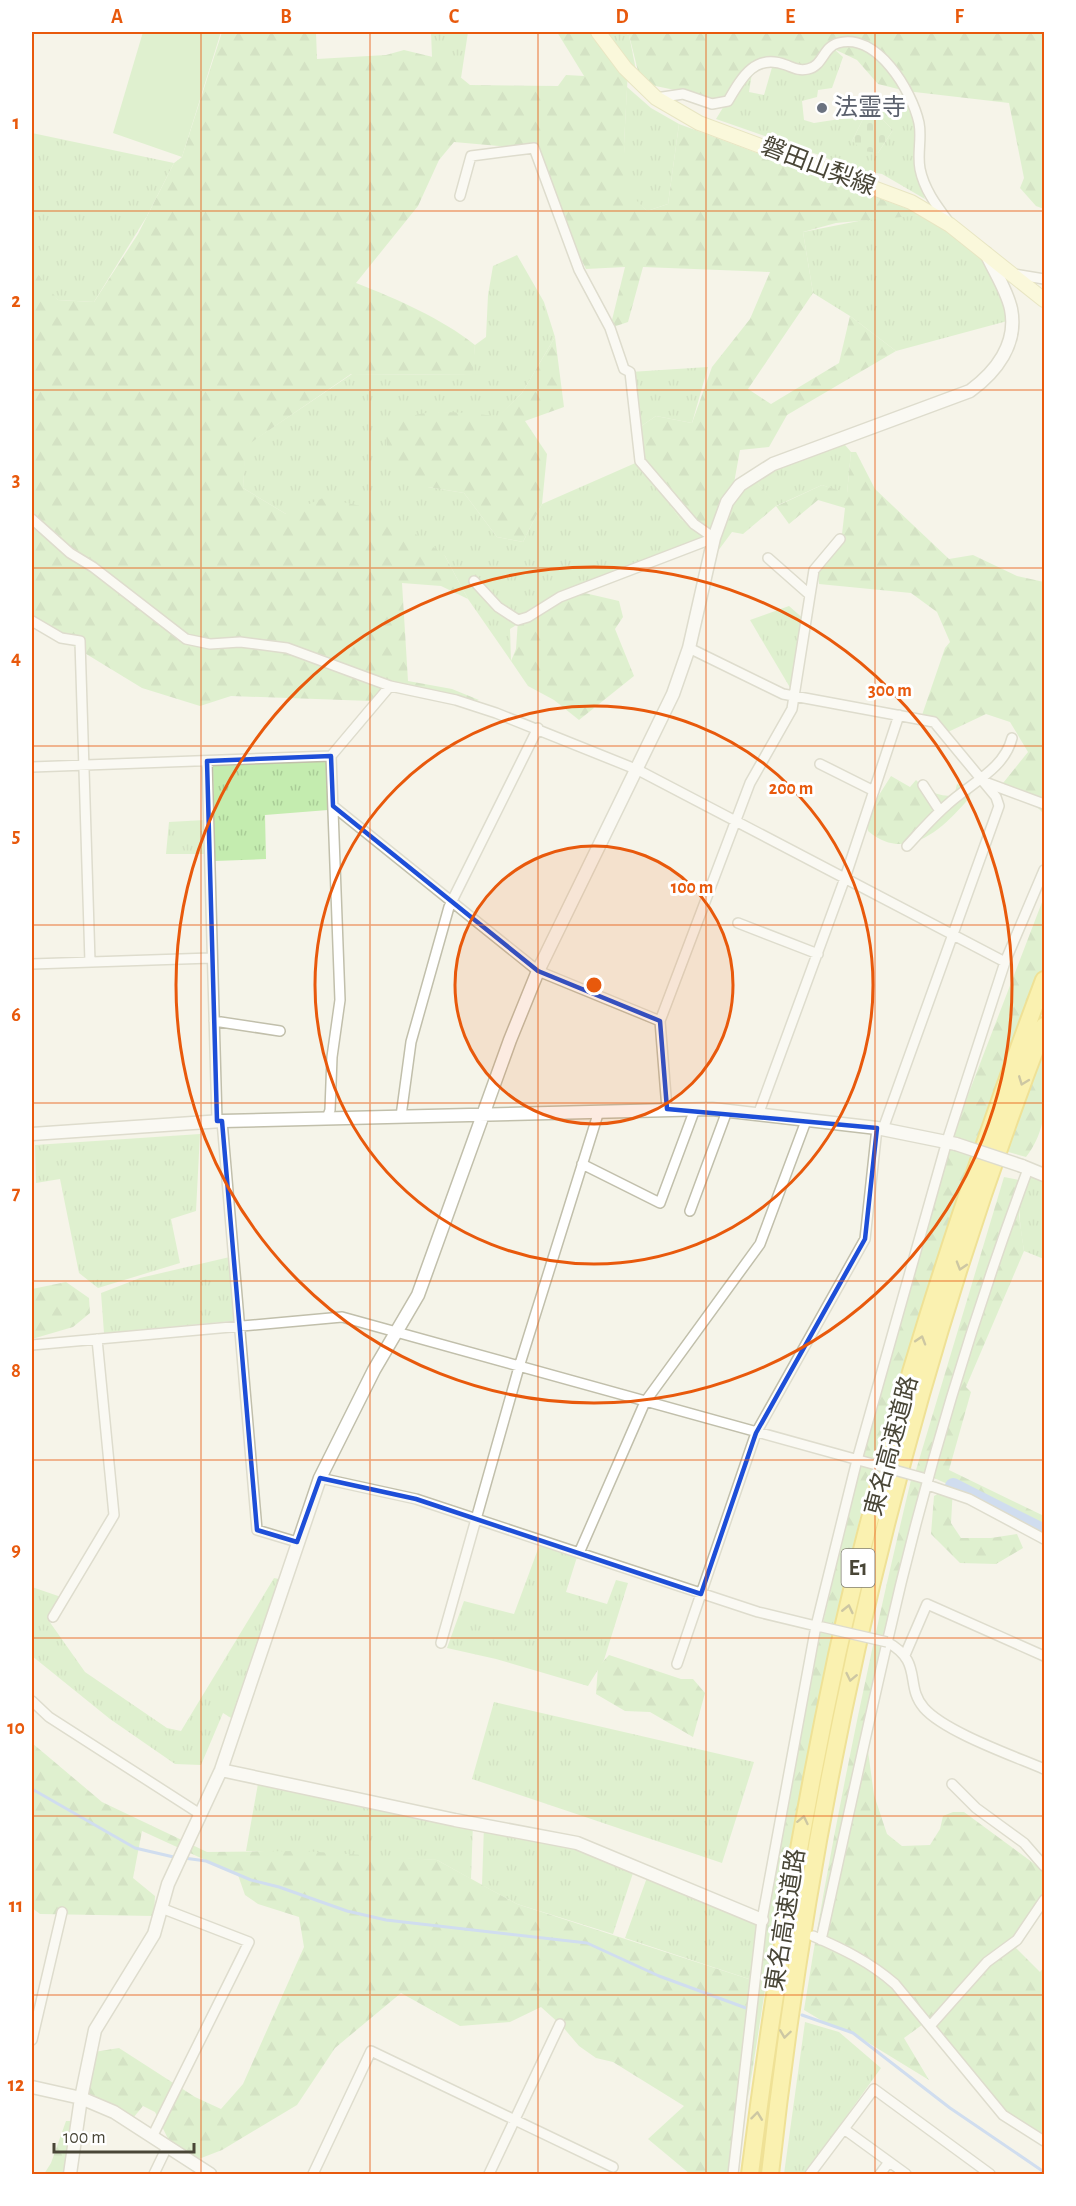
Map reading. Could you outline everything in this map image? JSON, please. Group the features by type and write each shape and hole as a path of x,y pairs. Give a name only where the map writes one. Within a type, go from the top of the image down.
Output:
{"highway":[{"name":"東名高速道路","path":"750,2175 776,1980 801,1829 854,1584 912,1370 956,1227 1044,980"},
{"name":"東名高速道路","path":"770,2175 784,2041 816,1844 870,1588 928,1375 971,1233 1044,1026"}],"main road":[{"name":"磐田山梨線","path":"598,32 625,68 656,98 699,123 911,202 950,225 984,250 1044,300"}],"street":[{"path":"656,98 683,94 712,104 728,101 750,68 762,62 773,61 805,70 815,67 829,47 838,43 859,42 881,57 896,72 906,91 919,123 920,168 928,193 950,225"},
{"path":"460,196 471,156 534,148 579,270 610,328 624,369 630,372 640,461 694,524 714,538"},
{"path":"70,2175 81,2098 95,2030 154,1934 168,1884 221,1770 320,1479 374,1370 422,1286 510,1040 538,971 674,694 689,648 714,538 727,502 740,485 756,473 970,391 991,376 1006,350 1011,332 1011,309 984,250"},
{"path":"1014,274 1044,279"},
{"path":"32,519 70,553 93,567 186,639 210,644 240,642 287,648 390,686 456,700 538,728 638,770 1005,962"},
{"path":"474,581 498,607 518,620 528,617 560,597 714,538"},
{"path":"667,1109 660,1020 750,783 792,709 814,570 840,538"},
{"path":"768,558 810,595"},
{"path":"32,621 61,638 80,641 90,962"},
{"path":"677,1664 756,1433 865,1239 880,1129 954,935 999,806 996,797 934,722 783,694 689,648"},
{"path":"327,1118 330,1110 332,1057 340,1000 331,756 390,686"},
{"path":"758,1115 845,878 899,715"},
{"path":"401,1116 411,1042 452,901 538,728"},
{"path":"908,846 940,811 980,780 1001,760 1012,738"},
{"path":"32,767 331,756"},
{"path":"207,761 213,1021 257,1530 297,1542"},
{"path":"820,764 874,790"},
{"path":"980,780 1044,804"},
{"path":"923,785 940,811"},
{"path":"333,806 538,971 660,1020"},
{"path":"733,2175 768,1921 819,1626 859,1460 951,1142 1005,962 1044,870"},
{"path":"738,923 818,954"},
{"path":"32,964 211,958"},
{"path":"213,1021 280,1031"},
{"path":"582,1164 660,1203 695,1109"},
{"path":"32,1134 220,1121 695,1109 880,1129 951,1142 1044,1175"},
{"path":"441,1643 519,1367 599,1111"},
{"path":"690,1211 727,1111"},
{"path":"579,1553 645,1402 760,1244 806,1121"},
{"path":"1025,1168 927,1481 817,1938 861,1958 879,1970 930,2026 1004,2115 1044,2141"},
{"path":"32,1345 342,1317 859,1460 927,1481 969,1499 1044,1539"},
{"path":"53,1617 114,1515 98,1339"},
{"path":"320,1479 416,1499 758,1612 887,1642 905,1655 922,1707 959,1731 1044,1769"},
{"path":"905,1655 927,1604 1044,1656"},
{"path":"32,1701 49,1717 200,1814"},
{"path":"221,1770 455,1820 577,1843 768,1921"},
{"path":"952,1784 970,1799 976,1808 1024,1843 1044,1866"},
{"path":"930,2026 987,1962 1017,1940 1044,1900"},
{"path":"152,2137 249,1942 161,1908"},
{"path":"32,2040 62,1912"},
{"path":"489,2175 560,2024"},
{"path":"313,2175 371,2050 613,2167"},
{"path":"32,2087 81,2098 114,2112 210,2175"},
{"path":"810,2175 874,2089 990,2175"},
{"path":"844,2129 906,2175"},
{"path":"154,2175 167,2147"},
{"path":"880,2175 889,2162"}],"highlighted area":[{"path":"331,756 333,806 538,971 660,1021 667,1109 877,1128 865,1239 756,1433 701,1594 416,1499 320,1478 297,1542 257,1530 222,1121 217,1121 207,761"}],"green space":[{"path":"143,32 221,32 182,157 113,133"},
{"path":"222,32 316,32 317,59 386,55 404,50 437,58 470,85 558,86 566,75 584,76 557,32 598,32 628,71 624,144 629,193 647,211 668,204 679,124 924,215 836,223 803,232 813,293 748,389 771,404 839,363 850,316 896,351 787,415 769,447 740,450 734,483 725,508 752,476 777,506 822,485 847,493 851,452 856,452 875,489 949,559 973,555 1017,576 1044,582 1044,814 1028,798 999,788 1028,752 1010,722 986,714 948,732 921,718 945,648 950,642 937,612 911,593 819,584 817,566 842,534 845,508 818,500 789,524 776,506 743,534 732,532 712,559 714,538 680,519 640,461 637,429 656,416 692,423 712,367 750,319 770,272 643,267 628,322 610,328 625,267 586,269 562,222 534,149 454,142 439,160 418,206 356,283 433,318 475,345 473,375 351,374 246,446 243,488 286,514 323,498 385,511 445,556 468,599 441,586 402,583 408,681 452,689 479,700 468,704 393,687 371,701 231,696 200,706 142,688 42,627 32,624 32,267 58,300 94,302 138,234 174,163 182,157"},
{"path":"431,32 468,32 461,78 432,57"},
{"path":"600,32 622,32 629,35 638,80"},
{"path":"623,32 1044,32 1044,209 1036,206 1020,188 1024,178 1009,103 906,91 878,84 857,60 836,50 805,70 762,62 728,101 641,83 629,35"},
{"path":"835,50 843,57 832,88 818,90 817,97 802,101 804,120 814,123 865,115 852,141 878,153 893,130 874,111 874,100 888,96 911,102 915,168 925,199 882,174 851,169 822,156 716,119 727,101 752,73 749,92 764,95 773,64 819,68"},
{"path":"627,87 651,108 679,124 668,204 647,211 626,192 624,144"},
{"path":"874,111 893,130 878,153 864,151 852,141 865,115"},
{"path":"32,133 174,163 147,216 94,302 58,300 32,275"},
{"path":"929,215 987,255 1011,320 896,351 850,316 813,293 803,232 884,216"},
{"path":"517,255 544,302 555,337 522,393 499,417 438,412 428,487 464,493 497,537 523,542 542,504 640,461 680,519 714,538 609,578 534,614 510,629 511,661 468,599 445,556 286,514 243,488 245,446 352,374 472,375 475,345 486,337 488,295 493,266"},
{"path":"555,337 564,407 525,421 547,454 542,504 523,542 497,537 464,493 428,487 388,456 386,433 397,423 423,413 454,412 499,416 522,393"},
{"path":"708,367 692,423 656,416 637,429 630,372"},
{"path":"840,439 851,452 847,494 822,485 776,506 752,476"},
{"path":"576,591 619,601 623,617 615,629 634,676 579,720 554,700 528,686 511,661 516,649 518,620"},
{"path":"789,606 806,621 795,696 750,620"},
{"path":"328,761 328,810 265,815 266,859 215,861 213,766"},
{"path":"891,776 910,787 916,780 925,788 943,795 954,796 957,784 971,788 970,797 937,830 911,843 897,844 883,840 868,831 867,814"},
{"path":"205,820 205,854 166,854 169,822"},
{"path":"1044,897 1044,967 967,1172 880,1439 862,1509 822,1681 779,1901 748,2098 761,1930 794,1747 858,1473 923,1227 953,1134"},
{"path":"1044,1041 1044,1116 1035,1144 1026,1157 1005,1151"},
{"path":"200,1134 196,1211 171,1219 180,1263 98,1288 79,1273 60,1179 36,1183 35,1145"},
{"path":"1034,1171 1044,1175 1044,1259 1024,1251 1021,1230 1021,1198 1027,1179"},
{"path":"1004,1177 1024,1181 1019,1215 1024,1251 966,1387 971,1392 949,1470 1044,1516 1044,1527 953,1487 951,1523 961,1538 991,1538 1017,1534 1023,1548 996,1564 960,1563 931,1534 934,1496 952,1486 916,1470"},
{"path":"234,1256 233,1321 104,1333 101,1293 140,1278"},
{"path":"66,1282 89,1298 90,1313 73,1327 32,1339 32,1289"},
{"path":"911,1480 924,1483 886,1631 868,1751 874,1795 887,1834 902,1846 930,1845 940,1829 943,1816 953,1812 964,1812 1044,1871 1044,1897 1012,1944 1040,1972 1044,1967 1044,2140 989,2097 926,2022 904,2038 929,2080 849,2031 824,2022 804,2010 852,1744"},
{"path":"541,1541 577,1557 566,1592 607,1604 616,1580 628,1583 604,1660 588,1686 496,1659 447,1648 464,1601 514,1614"},
{"path":"274,1578 279,1579 236,1721 223,1713 201,1765 175,1764 110,1719 32,1656 32,1587 64,1598 49,1621 85,1672 167,1728 181,1731"},
{"path":"609,1655 681,1679 693,1679 705,1693 693,1737 650,1712 625,1711 596,1694 598,1667"},
{"path":"494,1702 754,1762 722,1863 472,1779"},
{"path":"32,1743 102,1802 207,1852 303,1851 437,1860 517,1904 755,1981 733,2174 690,2174 648,2139 684,2106 613,2062 596,2058 579,2046 541,2007 510,2022 460,2026 401,1993 335,2048 297,2105 222,2150 191,2162 170,2143 155,2112 143,2106 133,2118 109,2103 81,2098 94,2052 119,2048 195,2097 221,2109 243,2084 304,1947 299,1917 258,1904 245,1895 238,1875 142,1831 133,1878 155,1896 154,1916 40,1914 32,1908"},
{"path":"259,1778 473,1823 471,1879 437,1860 246,1851"},
{"path":"484,1825 577,1843 635,1867 613,1934 517,1904 482,1885"},
{"path":"649,1872 762,1920 755,1981 625,1938"},
{"path":"805,2022 839,2032 881,2068 805,2174 784,2174"},
{"path":"66,2121 74,2121 65,2174 44,2174 51,2163"}],"waterway":[{"path":"953,1486 1044,1532"},
{"path":"32,1789 135,1848 178,1858"},
{"path":"184,1858 206,1861 251,1880 279,1887 347,1911 386,1920 587,1943 659,1976 746,2008"},
{"path":"802,2015 853,2033 950,2108 1044,2172"}],"place":[{"name":"法霊寺","path":"822,108"}]}
